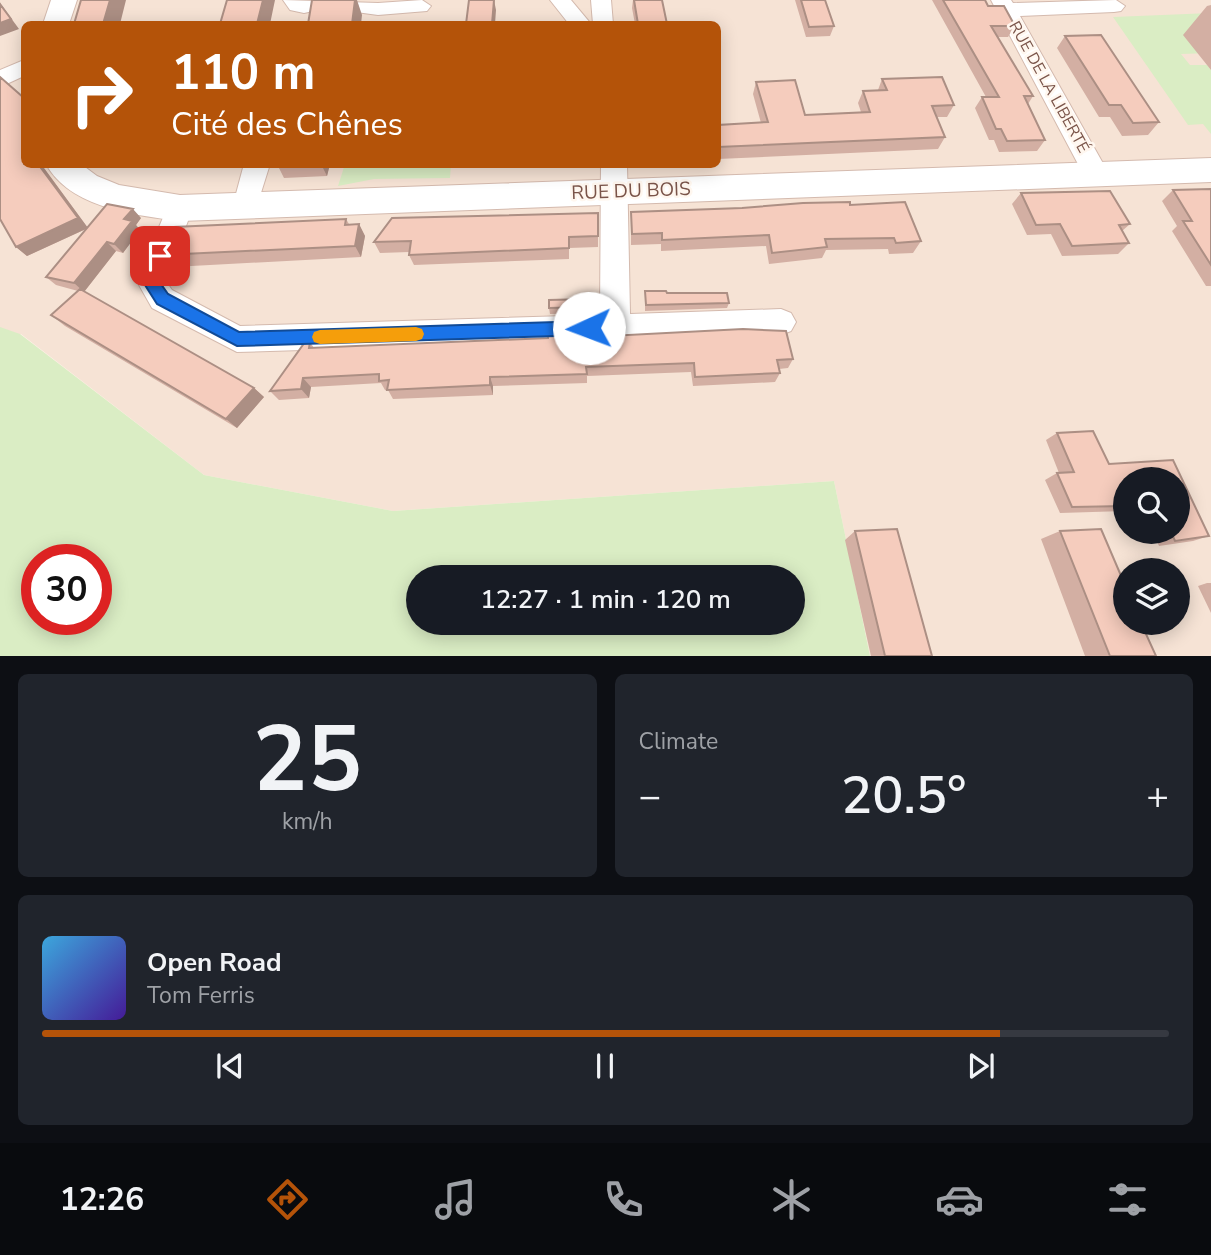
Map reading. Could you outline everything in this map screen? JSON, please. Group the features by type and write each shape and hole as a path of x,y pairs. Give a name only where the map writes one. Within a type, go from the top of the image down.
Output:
{"street":[{"path":"57,21 64,0"},
{"path":"297,10 324,0 378,9 421,6"},
{"path":"560,0 578,21"},
{"path":"601,0 603,21"},
{"path":"1004,5 1114,6"},
{"name":"RUE DE LA LIBERTÉ","path":"1004,5 1097,174"},
{"path":"0,79 21,68"},
{"name":"RUE DU BOIS","path":"64,168 72,177 114,197 180,208 614,178 1097,174 1211,170"},
{"path":"246,205 256,168"},
{"path":"614,178 615,327"},
{"path":"180,208 153,275 153,285 162,299 237,339 781,321"}],"shaded area":[{"path":"0,0 1211,0 1211,656 870,656 834,481 393,511 204,475 21,334 0,348"}],"green space":[{"path":"1211,13 1211,53 1181,54 1190,65 1207,65 1211,70 1211,134 1203,124 1188,125 1113,17"},
{"path":"344,168 451,168 450,178 374,179 338,186"},
{"path":"0,327 20,334 204,475 393,511 834,481 870,656 0,656"}],"building":[{"path":"81,0 110,0 104,21 75,21"},
{"path":"227,0 263,0 258,21 221,21"},
{"path":"312,0 355,0 352,21 308,21"},
{"path":"469,0 494,0 492,21 466,21"},
{"path":"634,0 662,0 666,21 638,21"},
{"path":"801,0 825,0 834,26 809,27"},
{"path":"943,0 985,0 988,6 1004,6 1015,26 991,26 1033,96 1024,96 1045,140 1007,141 1001,129 996,129 982,97 999,97"},
{"path":"0,4 11,19 0,23"},
{"path":"1101,35 1159,122 1133,123 1121,105 1109,105 1065,36"},
{"path":"0,77 21,95 21,168 41,168 78,218 16,247 0,219"},
{"path":"942,77 954,105 932,106 945,137 721,147 721,125 768,122 756,82 795,80 805,115 870,112 863,91 887,90 882,79"},
{"path":"1211,189 1211,265 1183,221 1192,221 1173,190"},
{"path":"1110,191 1130,224 1119,225 1129,243 1072,246 1060,224 1036,225 1021,193"},
{"path":"850,202 850,205 905,202 921,241 896,243 894,238 825,239 827,247 772,253 769,235 662,240 662,233 632,234 631,212"},
{"path":"107,204 133,209 124,219 132,221 114,244 107,242 74,283 46,277"},
{"path":"598,213 598,236 569,237 569,248 409,255 411,241 374,242 392,218"},
{"path":"346,219 345,225 359,224 355,246 162,255 174,227"},
{"path":"80,289 254,388 226,419 51,315"},
{"path":"645,291 727,293 729,303 646,305"},
{"path":"588,299 588,307 549,308 549,300"},
{"path":"743,329 786,331 793,359 777,360 780,373 695,377 694,363 586,367 587,374 490,377 490,385 387,390 389,380 379,381 379,374 303,378 301,389 270,391 305,342 310,342 309,348 548,338 548,335 590,334 590,337"},
{"path":"1093,431 1109,464 1173,460 1176,467 1113,467 1113,506 1072,507 1057,473 1074,472 1057,433"},
{"path":"1190,496 1209,536 1190,539"},
{"path":"897,529 932,656 885,656 855,531"},
{"path":"1101,529 1113,558 1113,635 1146,635 1156,656 1110,656 1060,531"}],"slow traffic":[{"path":"320,337 416,334"}],"route":[{"path":"160,256 153,275 153,285 162,299 237,339 589,328"}]}
